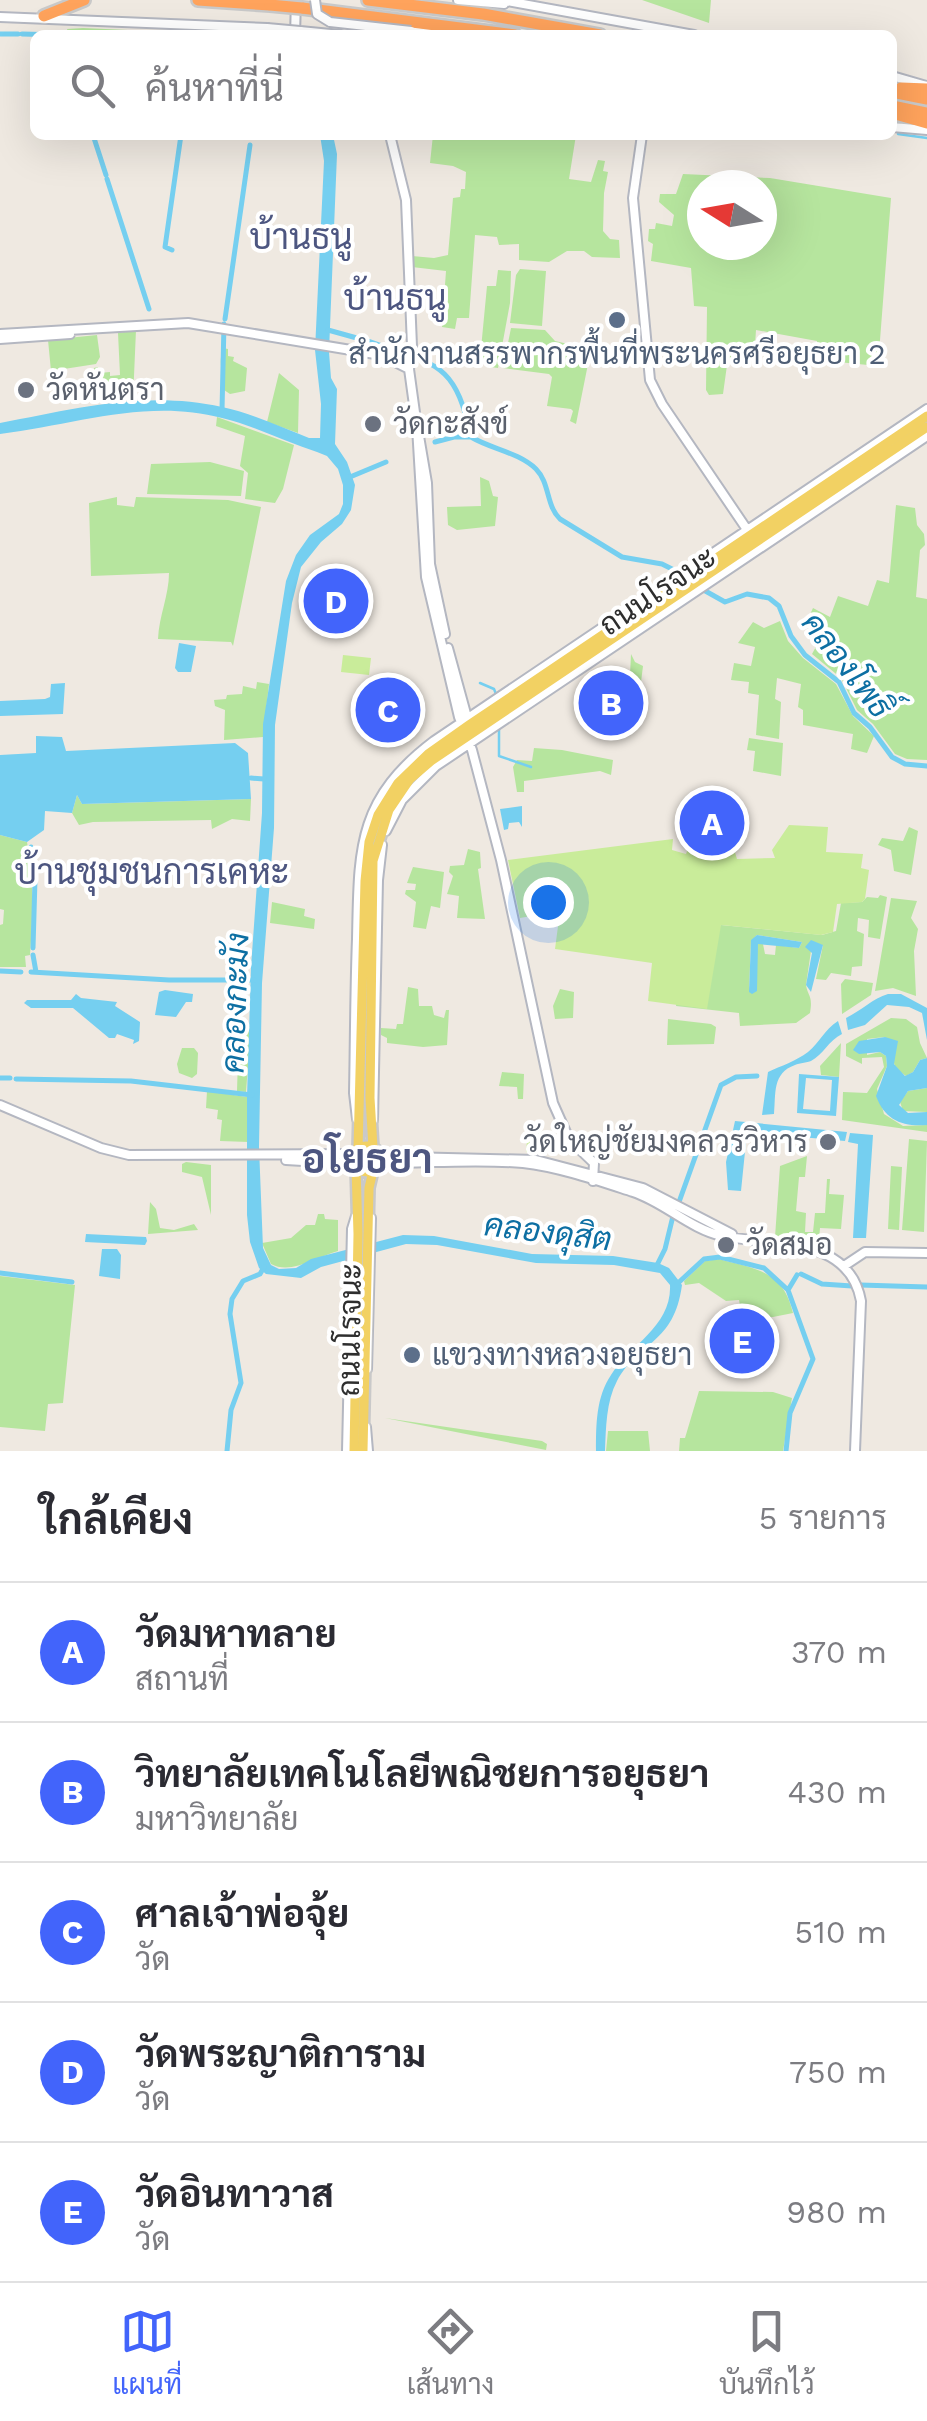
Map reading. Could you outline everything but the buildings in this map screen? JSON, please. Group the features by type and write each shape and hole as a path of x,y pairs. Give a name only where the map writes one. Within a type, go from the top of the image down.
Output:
{"highway":[{"path":"44,16 84,0"},
{"path":"198,0 299,4 480,30"},
{"path":"368,0 572,30"},
{"path":"897,91 927,88"},
{"path":"897,92 927,99"},
{"path":"897,110 927,113"},
{"path":"897,112 927,126"}],"main road":[{"path":"315,0 318,14 330,22 402,30"},
{"path":"458,0 528,5"},
{"path":"501,0 666,30"},
{"path":"297,30 299,4"},
{"path":"0,17 44,16 279,30"},
{"path":"897,78 927,88"},
{"path":"897,127 927,126"},
{"path":"391,140 406,200 410,365 426,577 501,860 553,1102 570,1139 594,1163 594,1178"},
{"path":"641,140 633,198 650,380 752,537"},
{"path":"0,336 200,326 336,346 410,365"},
{"name":"ถนนโรจนะ","path":"365,1126 359,1097 374,861 384,821 396,797 414,775 498,711 849,475 927,413"},
{"name":"ถนนโรจนะ","path":"703,574 752,537 927,427"},
{"name":"ถนนโรจนะ","path":"849,475 927,436"},
{"name":"ถนนโรจนะ","path":"703,574 752,537"},
{"name":"ถนนโรจนะ","path":"365,1126 375,1111 378,880 385,834 398,806 417,782 468,733 568,664"},
{"name":"ถนนโรจนะ","path":"363,1209 376,1169 376,1150 354,1111 358,872 363,838 378,801 417,754 468,733"},
{"name":"ถนนโรจนะ","path":"350,1451 363,1234 356,1158 365,1126 374,1023 367,962"},
{"path":"359,1097 366,1096 371,1052"},
{"path":"0,1105 113,1152 356,1158 376,1150 406,1157 525,1158 657,1195 738,1237 802,1246 834,1258 856,1258"},
{"path":"356,1158 364,1172 386,1163 514,1163 594,1178"},
{"path":"358,1188 369,1188"},
{"path":"845,1268 872,1250 927,1255"},
{"path":"834,1258 853,1278"},
{"path":"855,1451 862,1314 853,1278 856,1258"},
{"name":"ถนนโรจนะ","path":"362,1263 366,1451"},
{"name":"ถนนโรจนะ","path":"350,1451 348,1410 362,1263"},
{"path":"348,1410 354,1428"}],"green space":[{"path":"642,0 711,0 709,23"},
{"path":"83,28 128,30 67,30"},
{"path":"432,140 575,140 569,179 591,182 598,160 605,161 603,171 608,172 603,231 610,239 619,240 620,258 567,251 549,262 519,260 519,244 499,245 497,237 475,235 469,318 457,318 455,329 442,327 446,271 412,267 412,256 448,255 453,198 460,197 461,189 465,189 466,172 430,163"},
{"path":"683,174 687,174 687,260 777,260 777,179 891,198 878,366 818,360 817,341 756,330 754,360 728,358 723,394 709,395 707,307 694,306 691,268 651,261 653,244 648,241 649,229 655,229 656,223 672,226 674,215 659,202 660,194 676,194"},
{"path":"520,269 546,271 542,326 510,323"},
{"path":"498,270 511,271 510,303 498,368 491,367 490,360 480,359 487,286 496,286"},
{"path":"511,328 545,330 555,341 568,344 569,365 576,364 579,344 610,351 590,354 576,424 570,421 571,409 547,406 552,377 549,374 503,368"},
{"path":"136,330 133,399 105,403 94,368 98,367 99,373 110,372 110,376 120,375 118,333"},
{"path":"97,335 100,357 96,364 51,371 48,340"},
{"path":"223,348 228,349 233,361 247,368 245,391 230,394 224,390"},
{"path":"279,373 299,390 298,433 267,422"},
{"path":"217,417 294,445 283,489 275,503 245,499 248,473 240,466 245,436 216,426"},
{"path":"210,462 244,471 241,496 147,494 151,464"},
{"path":"480,477 489,481 493,496 498,497 495,526 457,530 448,525 447,507 481,506"},
{"path":"117,497 117,505 134,507 136,497 228,500 261,507 233,646 231,642 158,639 169,573 91,576 89,503"},
{"path":"896,505 915,508 917,525 924,534 916,597 927,599 927,760 895,754 857,710 841,678 812,654 823,634 806,623 813,608 830,617 838,596 868,606 877,580 889,583"},
{"path":"780,621 788,641 836,684 853,716 874,736 867,753 851,749 853,734 803,725 803,710 798,707 801,684 777,678 775,699 781,702 779,739 756,735 759,695 748,693 749,682 731,680 734,663 751,666 755,647 738,643 753,622 764,628"},
{"path":"631,654 643,666 639,698 629,698"},
{"path":"343,655 371,658 369,675 341,672"},
{"path":"257,682 269,684 263,737 224,740 225,710 215,706 214,700 242,694 243,686 256,689"},
{"path":"749,738 783,743 781,776 753,771 755,751 747,750"},
{"path":"534,748 613,760 611,775 600,771 524,781 524,792 517,792 513,767 517,760 532,761"},
{"path":"77,795 82,804 251,799 250,821 232,819 212,829 211,820 79,825 72,813"},
{"path":"704,807 722,809 737,859 775,858 772,850 789,825 828,827 826,852 863,854 861,868 869,870 865,899 837,904 833,932 821,935 721,925 707,1009 648,1001 652,963 555,949 560,911 520,918 508,860 673,839 672,850 686,854"},
{"path":"909,827 918,831 911,875 894,871 891,850 878,845 882,838 903,841"},
{"path":"0,835 27,842 32,912 26,967 0,967 4,910 0,909"},
{"path":"468,849 480,852 478,869 485,919 457,918 459,896 447,894 453,876 450,866 464,865"},
{"path":"413,867 444,872 440,908 431,906 426,929 413,927 416,902 405,894 406,890 415,890 416,884 407,883"},
{"path":"887,897 880,939 868,937 869,920 858,918 857,931 864,934 862,966 852,967 851,976 831,973 826,980 816,979 823,945 811,951 806,985 810,1013 796,1023 740,1026 739,1013 676,1006 680,981 721,925 822,935 836,931 841,903","holes":["757,935 802,942 799,948 776,945 775,955 765,954 763,944 758,944 749,991 751,941"]},
{"path":"891,898 917,901 911,918 918,929 914,951 916,996 893,988 875,991"},
{"path":"272,902 305,909 304,916 315,919 314,929 270,923"},
{"path":"845,979 873,983 871,995 842,1014 841,984"},
{"path":"408,987 418,989 419,1006 432,1006 434,1015 444,1018 449,1010 447,1045 387,1043 381,1035 381,1028 396,1029 397,1024 403,1024"},
{"path":"560,989 574,992 573,1018 555,1019 553,1006"},
{"path":"891,1018 906,1019 917,1027 927,1058 920,1060 906,1076 896,1069 885,1037 867,1039 867,1055 880,1052 886,1056 887,1066 877,1089 884,1114 903,1126 927,1125 927,1132 842,1120 843,1092 867,1093 884,1067 882,1057 862,1058 862,1064 846,1056 846,1044"},
{"path":"668,1019 711,1024 716,1027 714,1044 667,1045"},
{"path":"232,1026 251,1026 246,1092 237,1091 238,1058 231,1057"},
{"path":"841,1043 839,1077 821,1075 820,1066"},
{"path":"182,1048 194,1048 198,1053 197,1074 192,1078 179,1073 177,1064"},
{"path":"502,1072 524,1074 523,1099 518,1099 517,1087 499,1086"},
{"path":"927,1088 927,1112 903,1111 900,1102 908,1091"},
{"path":"207,1091 247,1097 249,1142 220,1141 222,1120 217,1119 218,1110 206,1108"},
{"path":"528,1130 549,1132 547,1154 526,1152"},
{"path":"909,1139 927,1141 924,1232 902,1230"},
{"path":"807,1156 805,1177 799,1177 796,1211 806,1213 805,1232 813,1232 815,1213 825,1213 827,1179 829,1194 844,1195 841,1229 820,1228 819,1240 775,1237 780,1166"},
{"path":"186,1162 211,1165 211,1215 202,1177 182,1172"},
{"path":"891,1166 902,1167 899,1230 888,1229"},
{"path":"150,1202 156,1209 160,1228 174,1230 194,1224 198,1230 148,1234"},
{"path":"318,1214 338,1220 338,1251 295,1266 271,1264 262,1243 291,1238 306,1225 315,1225"},
{"path":"719,1259 756,1269 775,1280 793,1313 742,1318 739,1300 726,1301 699,1283 685,1285 684,1281 705,1261"},
{"path":"0,1276 75,1285 63,1403 48,1404 45,1431 0,1427"},
{"path":"699,1391 773,1392 792,1398 783,1451 679,1451 680,1438 685,1438"},
{"path":"385,1418 542,1441 547,1444 546,1450"},
{"path":"608,1431 648,1431 650,1451 606,1451"}],"water":[{"path":"321,140 334,140 337,154 329,352 331,378 337,389 335,444 355,485 351,510 342,524 301,567 292,603 275,725 274,828 262,983 259,1147 263,1248 271,1265 279,1269 296,1268 311,1259 403,1235 434,1236 532,1254 613,1256 669,1268 682,1285 678,1304 664,1330 626,1368 613,1389 605,1451 596,1451 602,1392 619,1364 664,1312 670,1285 660,1273 614,1265 536,1263 437,1245 406,1244 321,1267 301,1278 266,1274 259,1268 250,1242 247,1097 263,724 286,581 296,555 310,535 339,514 343,485 338,469 327,456 317,452 234,421 194,413 138,412 0,434 0,423 110,403 165,400 233,410 309,438 320,438 315,350 324,161"},
{"path":"179,643 196,646 191,672 178,672 175,668"},
{"path":"65,683 63,714 0,716 0,701 45,699 50,697 51,684"},
{"path":"36,736 62,737 66,751 235,743 248,753 251,799 82,804 77,795 72,813 45,811 44,830 27,842 0,835 0,755 36,753"},
{"path":"522,806 522,827 519,822 509,823 504,830 500,809"},
{"path":"757,935 802,942 799,948 758,944 757,991 752,994 751,940"},
{"path":"811,940 823,945 811,992 806,985 812,953 805,947"},
{"path":"159,992 193,994 192,1002 186,1002 176,1017 155,1015"},
{"path":"76,994 117,1002 115,1006 140,1022 139,1041 133,1044 134,1040 117,1034 109,1038 73,1008 31,1008 24,1003 71,1000"},
{"path":"888,994 901,994 927,1008 927,1040 922,1013 909,1007 887,1005 865,1025 848,1030 846,1018"},
{"path":"838,1021 842,1034 811,1061 782,1073 774,1114 762,1115 768,1072 808,1052"},
{"path":"885,1037 898,1041 894,1064 905,1076 927,1058 927,1088 908,1091 899,1105 908,1113 927,1112 927,1125 902,1123 884,1111 876,1096 887,1066 886,1056 853,1050 859,1041"},
{"path":"799,1074 839,1077 836,1116 797,1113","holes":["806,1078 832,1080 830,1111 803,1109"]},
{"path":"735,1121 847,1132 845,1141 747,1132 741,1191 728,1190 726,1162"},
{"path":"850,1133 873,1135 866,1238 853,1238 858,1144 848,1142"},
{"path":"86,1234 146,1237 147,1241 145,1245 85,1242"},
{"path":"102,1249 117,1249 121,1255 120,1279 99,1276"}],"waterway":[{"path":"0,34 18,34"},
{"path":"22,34 30,34"},
{"path":"898,134 927,138"},
{"path":"95,140 106,175"},
{"path":"172,250 165,247 180,140"},
{"path":"225,319 250,145"},
{"path":"107,179 149,309"},
{"path":"222,410 224,324"},
{"name":"คลองโพธิ์","path":"328,330 364,340"},
{"name":"คลองโพธิ์","path":"368,341 439,369 458,393 471,437 536,469 560,519 622,557 662,564 684,575"},
{"path":"435,442 471,437"},
{"path":"350,477 386,462"},
{"name":"คลองโพธิ์","path":"700,588 725,602 747,594 769,598 779,606 791,636 805,655 839,682 854,713 892,757 905,764 927,766"},
{"path":"480,683 496,694"},
{"path":"499,727 499,756 531,767"},
{"path":"251,778 264,779"},
{"path":"31,847 35,879 33,948"},
{"path":"33,955 36,972"},
{"path":"0,971 21,972"},
{"path":"31,972 169,980 254,980"},
{"path":"679,1202 721,1085 736,1077 757,1076"},
{"path":"0,1078 10,1078"},
{"path":"16,1079 131,1081 252,1095"},
{"path":"657,1265 673,1216"},
{"path":"677,1284 704,1259 720,1257 764,1268 788,1290 813,1359 790,1413 786,1451"},
{"name":"คลองกะมัง","path":"227,1451 231,1410 241,1383 230,1314 232,1299 243,1281 260,1274 264,1267"},
{"path":"0,1273 72,1282"},
{"name":"คลองดุสิต","path":"801,1274 822,1284 852,1286"},
{"name":"คลองดุสิต","path":"788,1290 797,1275"},
{"name":"คลองดุสิต","path":"860,1285 927,1287"}],"place":[{"name":"สำนักงานสรรพากรพื้นที่พระนครศรีอยุธยา 2","path":"617,320"},
{"name":"วัดหันตรา","path":"26,390"},
{"name":"วัดกะสังข์","path":"373,424"},
{"name":"วัดพระญาติการาม","path":"336,601"},
{"name":"วิทยาลัยเทคโนโลยีพณิชยการอยุธยา","path":"611,703"},
{"name":"ศาลเจ้าพ่อจุ้ย","path":"388,710"},
{"name":"วัดมหาทลาย","path":"712,823"},
{"name":"วัดใหญ่ชัยมงคลวรวิหาร","path":"828,1142"},
{"name":"วัดสมอ","path":"726,1245"},
{"name":"วัดอินทาวาส","path":"742,1341"},
{"name":"แขวงทางหลวงอยุธยา","path":"412,1355"}],"district":[{"name":"บ้านธนู","path":"301,237"},
{"name":"บ้านธนู","path":"395,298"},
{"name":"บ้านชุมชนการเคหะ","path":"152,872"},
{"name":"อโยธยา","path":"367,1159"}]}
